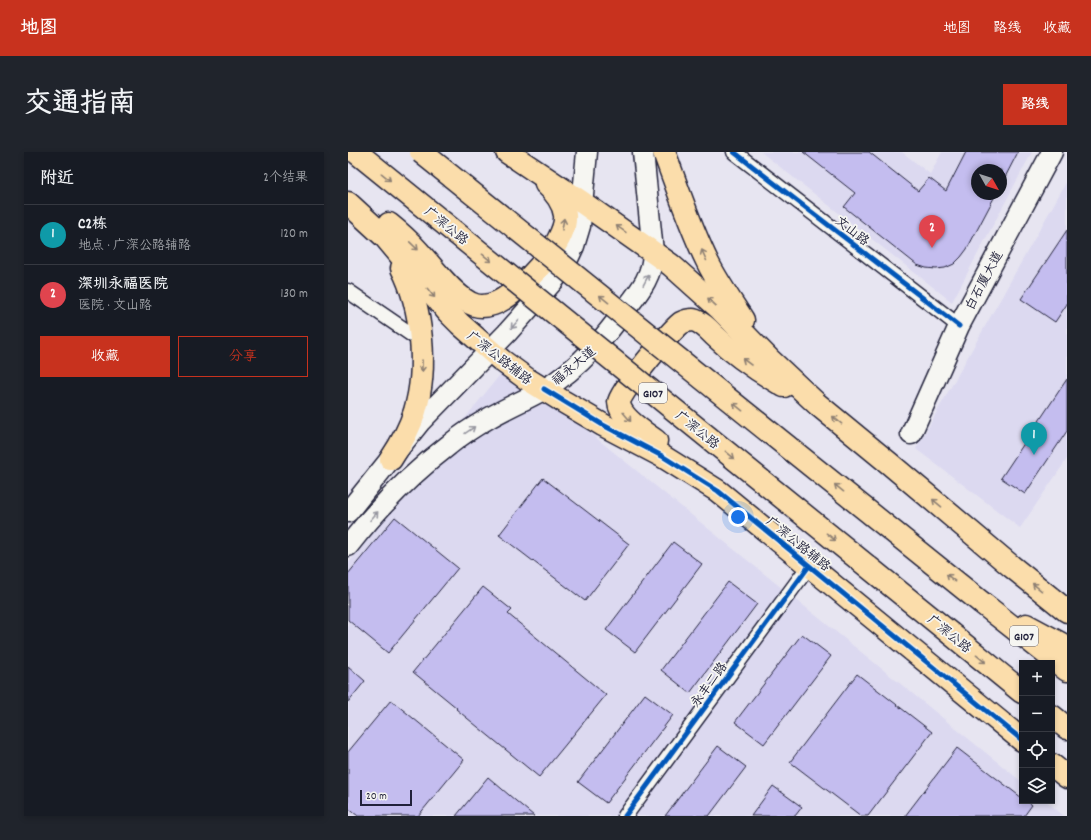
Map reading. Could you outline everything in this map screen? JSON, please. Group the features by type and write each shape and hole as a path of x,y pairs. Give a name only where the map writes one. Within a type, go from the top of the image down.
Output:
{"main road":[{"name":"广深公路","path":"356,152 1019,690"},
{"name":"G107","path":"421,152 1067,670"},
{"path":"348,512 420,422 490,351 542,295 566,263 574,246 580,226 587,152"},
{"name":"福永大道","path":"348,546 397,491 431,459 474,427 544,389 581,361 607,334 639,292 651,272 653,261 642,152"},
{"path":"664,152 694,231 708,262 721,286 769,359"},
{"name":"白石厦大道","path":"911,434 959,326 1052,152"},
{"path":"509,154 583,203 671,265 719,308 769,359 817,404 1067,611"},
{"path":"348,202 373,212 390,224 418,251 446,283 467,302 484,306 494,304 516,290 538,268 551,252 564,228 565,216 563,206 557,195 548,185 509,154"},
{"name":"广深公路辅路","path":"348,202 385,237 448,312 490,351 514,370 603,425 662,456 718,490 1019,738"},
{"path":"385,237 399,261 412,290 421,329 422,370 416,410 409,428 391,459"},
{"path":"718,490 677,455 634,424 622,410 619,403 626,386 682,322 690,320 702,324 725,346 752,366 817,404"},
{"path":"982,602 1067,647"},
{"path":"1055,718 1067,728"},
{"path":"1055,767 1067,777"}],"street":[{"name":"文山路","path":"734,152 959,326"},
{"path":"348,291 421,341"},
{"name":"永丰二路","path":"625,816 809,566"}],"shaded area":[{"path":"761,152 902,152 930,174 942,152 1032,152 1007,199 1007,164 971,164 971,200 1006,200 952,302"},
{"path":"1067,181 1067,459 1020,528 916,449"},
{"path":"507,366 1019,780 1019,804 1050,804 1064,816 348,816 348,564"}],"building":[{"path":"803,152 869,152 918,191 929,178 946,191 966,152 1018,152 1007,173 1007,164 971,164 971,200 993,200 967,249 954,264 945,268 926,268 917,265 844,207 855,193"},
{"path":"1067,230 1067,304 1055,322 1021,299"},
{"path":"1067,379 1067,431 1025,494 1001,478"},
{"path":"543,478 629,544 585,601 499,535"},
{"path":"395,517 458,568 388,653 348,620 348,574"},
{"path":"673,542 702,564 635,652 606,630"},
{"path":"728,582 757,604 690,693 661,670"},
{"path":"483,587 512,610 508,614 606,695 539,777 413,672"},
{"path":"802,634 831,656 764,744 735,722"},
{"path":"348,666 365,681 348,702"},
{"path":"857,674 932,732 868,816 861,816 790,762"},
{"path":"645,694 673,715 606,803 578,782"},
{"path":"391,700 464,760 418,816 358,816 348,808 348,752"},
{"path":"718,746 746,767 709,816 665,816"},
{"path":"957,748 1019,796 1019,804 1032,805 1024,816 905,816"},
{"path":"488,777 516,801 534,816 456,816"},
{"path":"773,786 802,807 795,816 751,816"}],"cycle path":[{"path":"734,152 959,326"},
{"path":"544,389 603,425 662,456 718,491 1019,738"},
{"path":"625,816 809,566"}],"place":[{"name":"深圳永福医院","path":"932,248"},
{"name":"C2栋","path":"1034,455"}]}
